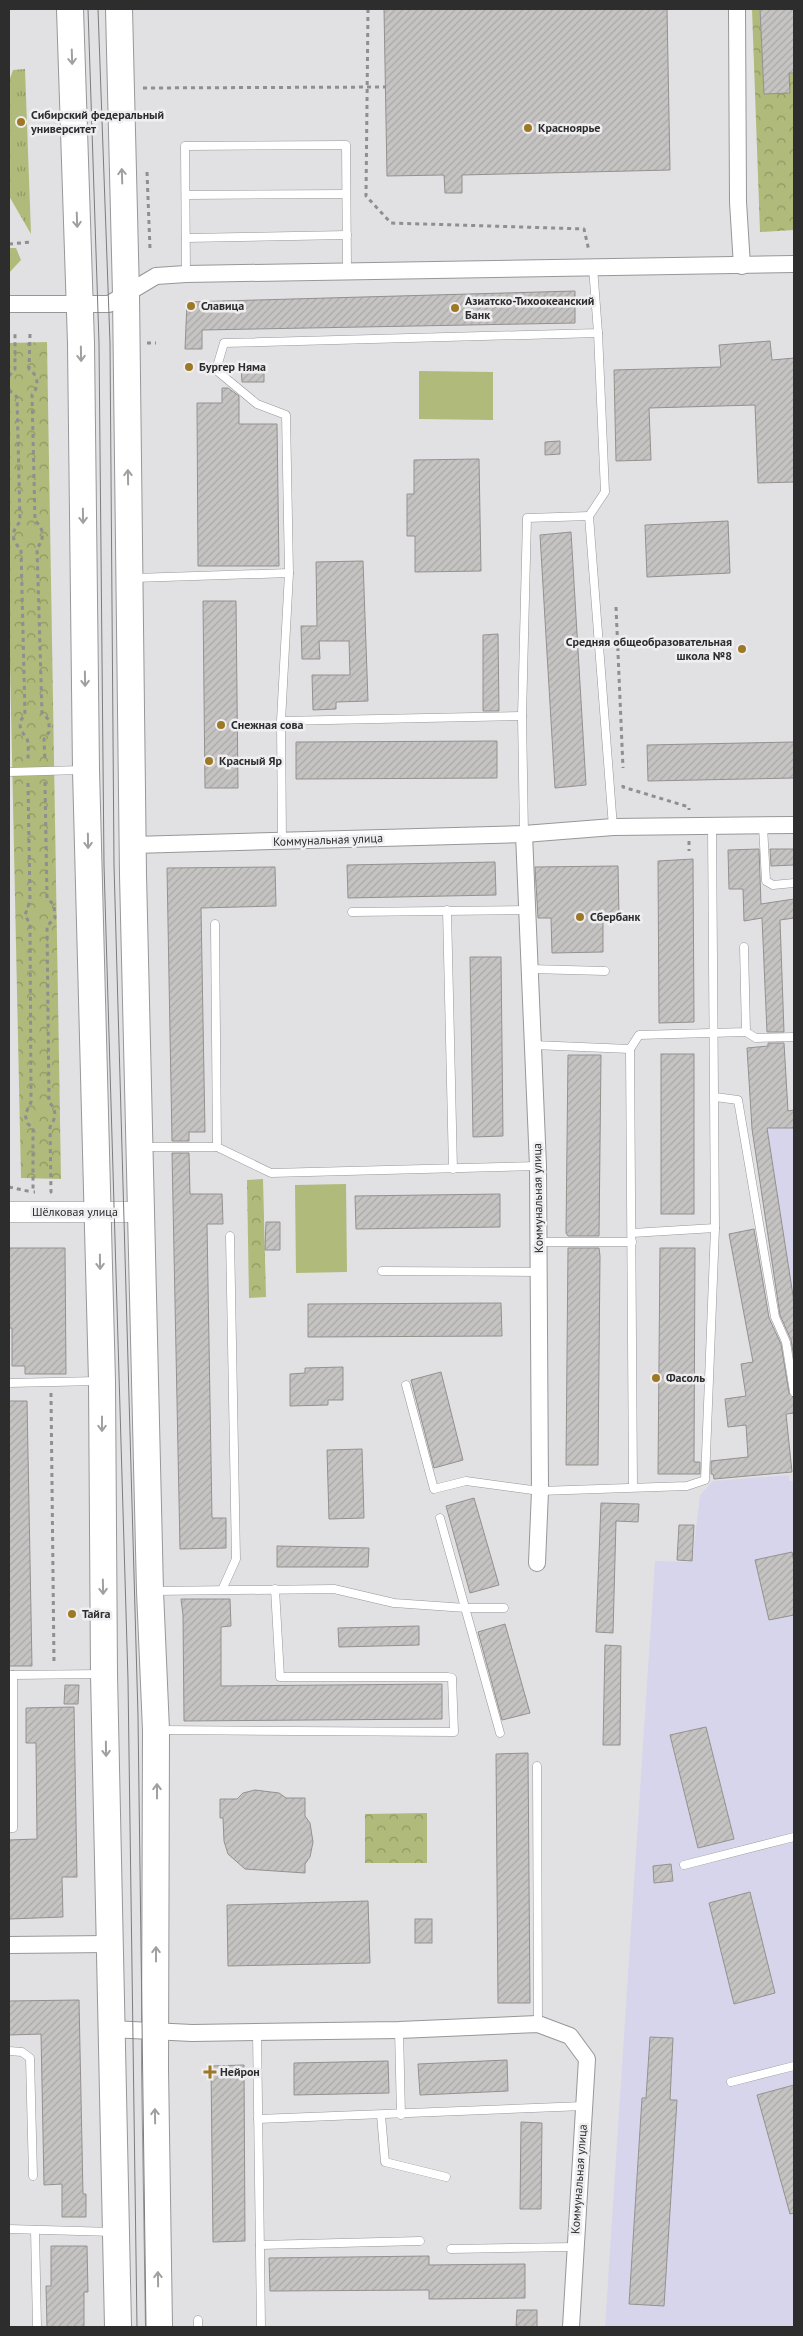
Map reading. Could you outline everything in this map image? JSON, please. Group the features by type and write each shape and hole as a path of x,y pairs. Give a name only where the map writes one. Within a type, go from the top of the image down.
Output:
{"highway":[{"path":"70,9 79,305 86,770 99,1213 104,1674 118,2327"},
{"path":"119,9 126,295 133,845 150,1591 156,1730 155,2068 159,2327"}],"street":[{"path":"738,9 738,202 742,266"},
{"path":"9,304 109,304 156,276 186,274 794,264"},
{"name":"Коммунальная улица","path":"133,845 524,834 613,827 794,825"},
{"name":"Коммунальная улица","path":"524,834 528,969 538,1166 540,1491 537,1563"},
{"name":"Шёлковая улица","path":"9,1212 142,1212"},
{"path":"9,1945 109,1944"},
{"path":"111,2029 192,2033 399,2030 538,2024"},
{"name":"Коммунальная улица","path":"538,2024 570,2036 587,2059 574,2247 571,2327"}],"lane":[{"path":"186,274 185,146 346,145 347,270"},
{"path":"186,195 346,194"},
{"path":"186,238 346,235"},
{"path":"592,266 598,333 605,492 589,516 613,827"},
{"path":"282,842 281,721 290,573 286,415 256,404 216,370 224,343 598,333"},
{"path":"524,834 522,716 527,518 589,516"},
{"path":"130,578 290,573"},
{"path":"281,721 522,716"},
{"path":"9,772 86,770"},
{"path":"763,826 766,880 773,885 794,883"},
{"path":"406,1385 434,1489 466,1481 540,1491 687,1486 705,1480 715,1228 712,827"},
{"path":"447,910 453,1169"},
{"path":"352,912 526,910"},
{"path":"215,924 217,1147"},
{"path":"744,947 746,1032"},
{"path":"528,969 605,971"},
{"path":"633,1487 630,1049 639,1035 746,1032 756,1038 794,1037"},
{"path":"532,1045 630,1049"},
{"path":"715,1097 738,1100 775,1316 786,1342 794,1392"},
{"path":"140,1147 217,1147 271,1173 538,1166"},
{"path":"632,1233 715,1228"},
{"path":"222,1590 236,1559 230,1236"},
{"path":"539,1242 632,1242"},
{"path":"382,1271 538,1272"},
{"path":"9,1383 102,1381"},
{"path":"440,1518 500,1733"},
{"path":"156,1730 454,1732 452,1678 280,1677 275,1589"},
{"path":"150,1591 334,1589 394,1603 466,1608 504,1608"},
{"path":"9,1828 13,1828 11,1675 104,1674"},
{"path":"537,1766 538,2024"},
{"path":"684,1865 794,1837"},
{"path":"399,2030 401,2115"},
{"path":"256,2032 261,2327"},
{"path":"9,2051 22,2052 30,2058 33,2176"},
{"path":"731,2082 794,2066"},
{"path":"258,2119 401,2115 584,2106"},
{"path":"381,2115 385,2162 446,2177"},
{"path":"9,2230 115,2232"},
{"path":"35,2230 37,2327"},
{"path":"260,2245 420,2242"},
{"path":"451,2249 574,2247"}],"path":[{"path":"368,9 366,196 391,222 584,229 592,266"},
{"path":"143,87 368,85 386,87"},
{"path":"9,244 31,242"},
{"path":"9,376 15,369 15,334"},
{"path":"616,607 623,787 689,807 689,850"},
{"path":"9,1187 33,1192"},
{"path":"51,1393 54,1675"}],"shaded area":[{"path":"767,1128 794,1128 794,1302"},
{"path":"789,1475 789,1481 794,1481 794,2327 605,2327 655,1561 692,1562 700,1495 713,1481"}],"green space":[{"path":"752,9 794,9 794,230 760,232"},
{"path":"25,69 31,234 9,196 9,81 13,70"},
{"path":"9,248 16,248 21,260 9,273"},
{"path":"47,342 61,1179 21,1178 9,617 9,343"},
{"path":"419,371 493,372 493,420 419,419"},
{"path":"263,1179 266,1297 249,1298 247,1180"},
{"path":"346,1184 347,1272 296,1273 295,1185"},
{"path":"427,1813 427,1863 365,1863 365,1814"}],"building":[{"name":"Красноярье","path":"384,9 667,9 670,170 462,175 462,193 445,193 444,175 387,176"},
{"path":"760,9 794,9 794,73 789,73 790,93 764,94"},
{"path":"575,291 575,323 202,330 202,349 185,349 187,302"},
{"path":"770,341 772,360 794,358 794,482 758,483 755,405 649,408 651,460 616,461 614,370 721,367 719,345"},
{"path":"264,366 264,382 242,382 241,367"},
{"path":"222,388 228,388 239,396 239,424 277,424 279,566 198,566 197,403 222,403"},
{"path":"560,441 560,454 545,455 545,442"},
{"path":"479,459 481,571 415,572 415,536 407,536 407,494 414,494 414,460"},
{"path":"728,521 730,573 647,577 645,525"},
{"path":"571,532 586,785 555,788 540,535"},
{"path":"363,561 368,701 336,702 336,709 313,710 312,675 350,675 349,641 319,641 320,659 302,659 301,626 317,626 316,562"},
{"name":"Снежная сова","path":"203,601 236,601 238,788 205,788"},
{"path":"498,634 499,711 483,711 483,635"},
{"path":"497,741 497,778 296,779 296,742"},
{"path":"794,742 794,778 648,781 647,745"},
{"path":"759,849 761,904 794,899 794,918 780,920 784,1032 767,1032 762,918 744,921 743,889 729,889 728,850"},
{"path":"770,849 794,849 794,865 771,866"},
{"path":"693,859 694,1022 659,1023 658,861"},
{"path":"495,862 496,895 348,898 347,865"},
{"path":"618,866 619,917 603,917 603,952 552,953 551,918 538,918 535,867"},
{"path":"275,867 276,906 201,908 205,1132 189,1132 189,1141 172,1141 167,868"},
{"path":"470,957 501,957 503,1136 473,1137"},
{"path":"768,1043 784,1043 788,1111 794,1110 794,1128 767,1128 794,1302 794,1358 791,1340 780,1315 752,1129 747,1048 768,1046"},
{"path":"661,1054 694,1054 694,1214 661,1214"},
{"path":"568,1055 601,1055 599,1236 568,1236 566,1233"},
{"path":"172,1153 189,1153 190,1194 222,1194 223,1224 207,1224 212,1518 226,1518 226,1548 180,1549"},
{"path":"500,1194 500,1227 356,1229 355,1196"},
{"path":"266,1222 280,1222 280,1250 265,1250"},
{"path":"754,1229 769,1318 781,1344 789,1393 794,1398 794,1413 786,1414 792,1472 714,1479 713,1474 711,1474 711,1461 748,1457 746,1425 728,1427 725,1399 746,1396 741,1364 753,1362 729,1234"},
{"path":"9,1248 65,1248 66,1374 25,1374 25,1366 12,1366 12,1328 9,1328"},
{"path":"568,1248 599,1248 598,1465 566,1465"},
{"path":"660,1248 695,1248 694,1462 700,1462 700,1474 658,1474"},
{"path":"501,1303 502,1336 308,1337 308,1304"},
{"path":"343,1367 343,1400 328,1400 328,1405 290,1406 290,1374 305,1373 305,1368"},
{"path":"441,1372 463,1460 434,1468 411,1380"},
{"path":"9,1401 27,1401 32,1666 9,1666"},
{"path":"362,1449 364,1518 329,1519 327,1450"},
{"path":"474,1498 499,1585 470,1593 446,1506"},
{"path":"601,1503 639,1504 638,1522 616,1521 613,1633 596,1632"},
{"path":"679,1525 694,1525 692,1561 677,1560"},
{"path":"277,1546 369,1548 368,1567 277,1567"},
{"path":"792,1552 794,1562 794,1615 769,1620 755,1560"},
{"path":"181,1599 230,1599 231,1626 221,1627 221,1686 442,1684 442,1719 184,1721 183,1615"},
{"path":"505,1624 530,1713 502,1720 478,1632"},
{"path":"419,1626 419,1645 339,1647 338,1628"},
{"path":"605,1645 621,1646 620,1745 603,1745"},
{"path":"65,1685 79,1685 78,1704 64,1704"},
{"path":"74,1707 77,1877 62,1877 63,1917 9,1919 9,1840 37,1839 36,1743 26,1743 26,1708"},
{"path":"706,1727 734,1839 698,1848 670,1735"},
{"path":"528,1753 530,2003 498,2003 496,1754"},
{"path":"255,1790 279,1793 286,1798 305,1798 305,1816 310,1823 313,1842 310,1857 305,1864 305,1873 245,1869 228,1854 224,1841 223,1818 220,1818 220,1799 237,1799 243,1793"},
{"path":"671,1864 673,1881 654,1883 653,1866"},
{"path":"750,1892 775,1993 734,2004 709,1903"},
{"path":"368,1901 370,1963 228,1966 227,1905"},
{"path":"415,1919 432,1919 432,1943 415,1943"},
{"path":"79,2000 83,2194 86,2194 86,2217 62,2217 62,2184 44,2185 41,2034 9,2035 9,2001"},
{"path":"650,2037 673,2038 670,2100 677,2100 664,2306 629,2304 642,2098 646,2098"},
{"path":"507,2060 508,2091 420,2095 418,2064"},
{"path":"388,2061 389,2093 294,2095 294,2063"},
{"path":"244,2065 245,2241 213,2242 211,2066"},
{"path":"794,2085 794,2213 790,2214 757,2095"},
{"path":"521,2122 542,2123 541,2209 520,2209"},
{"path":"51,2246 87,2246 88,2292 84,2292 84,2327 47,2327 46,2286 51,2286"},
{"path":"429,2256 429,2265 525,2264 525,2298 429,2299 429,2290 270,2291 269,2258"},
{"path":"517,2310 537,2310 537,2327 516,2327"}],"tram line":[{"path":"88,9 99,343 104,865 128,1680 137,2327"},
{"path":"98,9 110,343 114,865 138,1716 146,2327"}],"place":[{"name":"Сибирский федеральный университет","path":"21,122"},
{"name":"Красноярье","path":"528,128"},
{"name":"Славица","path":"191,306"},
{"name":"Азиатско-Тихоокеанский Банк","path":"455,308"},
{"name":"Бургер Няма","path":"189,367"},
{"name":"Средняя общеобразовательная школа №8","path":"742,649"},
{"name":"Снежная сова","path":"221,725"},
{"name":"Красный Яр","path":"209,761"},
{"name":"Сбербанк","path":"580,917"},
{"name":"Фасоль","path":"656,1378"},
{"name":"Тайга","path":"72,1614"},
{"name":"Нейрон","path":"210,2072"}]}
